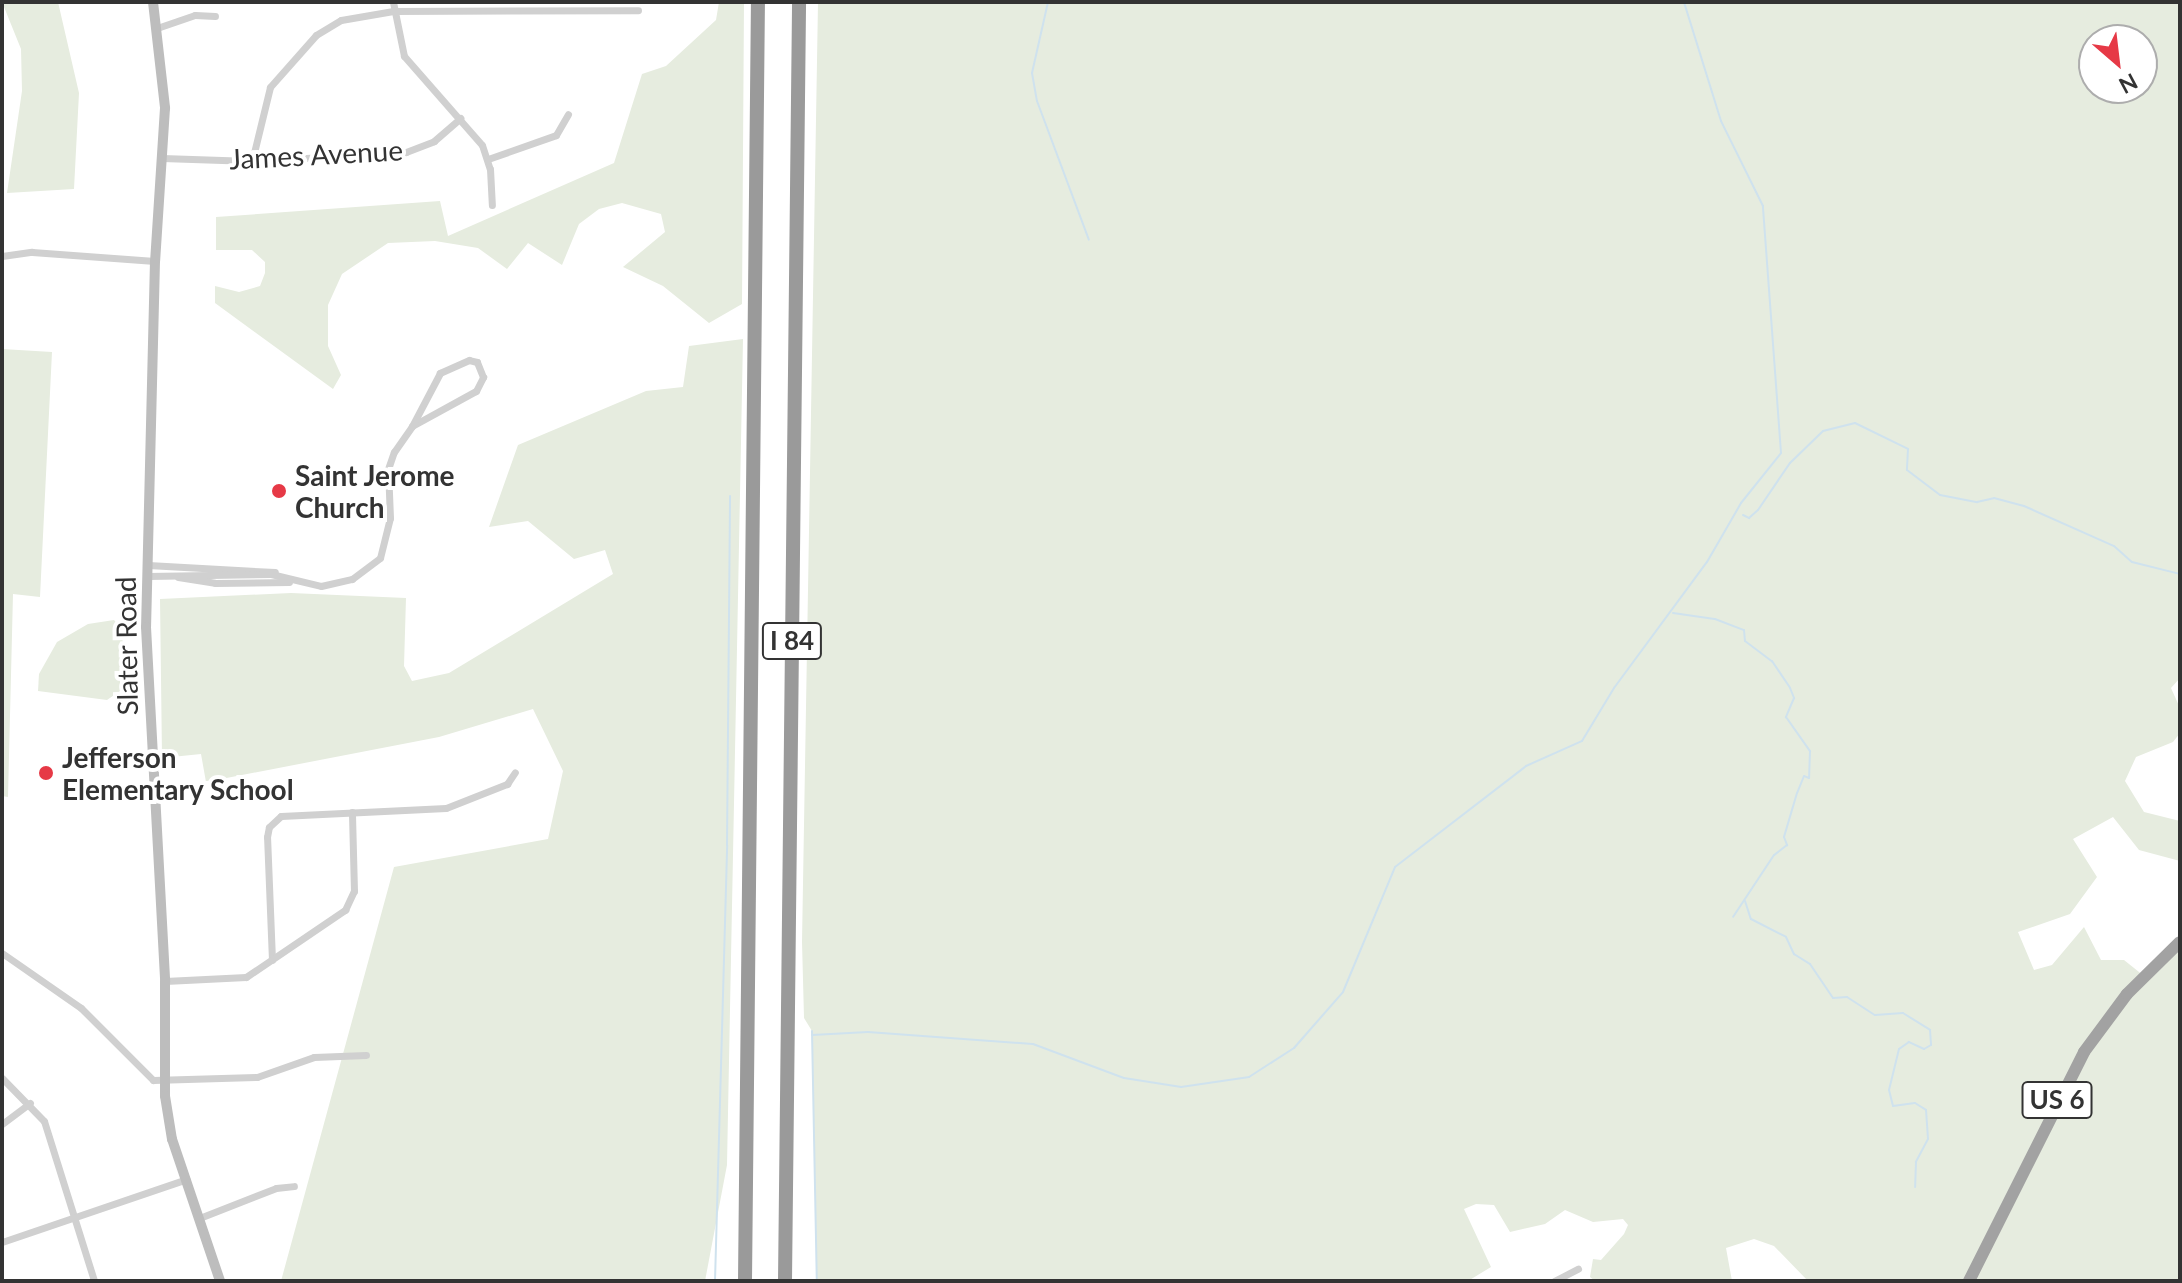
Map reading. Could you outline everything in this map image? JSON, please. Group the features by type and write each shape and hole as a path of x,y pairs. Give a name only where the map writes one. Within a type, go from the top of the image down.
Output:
{"highway":[{"name":"I 84","path":"744,1277 758,2"},
{"name":"I 84","path":"785,1281 799,2"},
{"name":"US 6","path":"1969,1281 2077,1063 2127,994 2180,942"}],"main road":[{"name":"Slater Road","path":"153,2 165,92 155,261 148,570 165,981 164,1079 167,1118 202,1217 220,1281"}],"street":[{"path":"393,6 404,56 460,118 488,159 492,205"},
{"path":"252,161 270,87 316,35 341,20 393,6 638,10"},
{"path":"157,28 195,15 215,16"},
{"path":"488,159 556,135 568,114"},
{"name":"James Avenue","path":"162,158 252,161 406,152 434,141 460,118"},
{"path":"2,256 32,252 155,261"},
{"path":"148,570 177,576 271,574 321,586 352,579 380,558 390,518 388,469 440,373 469,360 477,362 483,377 476,391 412,426"},
{"path":"148,570 264,569 295,581"},
{"path":"272,960 269,827 281,816 446,808 507,784 515,772"},
{"path":"165,981 246,977 345,910 354,891 352,812"},
{"path":"2,953 81,1008 145,1077 257,1077 314,1057 366,1055"},
{"path":"2,1078 30,1103 56,1151 94,1281"},
{"path":"2,1124 30,1103"},
{"path":"2,1242 187,1179"},
{"path":"202,1217 276,1188 294,1186"},
{"path":"1554,1281 1578,1269"}],"shaded area":[{"path":"2,2 58,2 79,93 74,189 7,193 22,91 21,49"},
{"path":"719,2 744,2 742,304 709,323 663,286 623,267 665,232 661,214 622,203 599,209 579,224 562,265 528,243 507,269 478,248 435,241 388,243 342,274 328,305 328,346 341,375 333,389 215,303 215,286 239,292 260,286 265,273 265,262 252,250 216,250 216,217 440,201 448,236 614,163 642,74 666,66 716,20"},
{"path":"818,2 2180,2 2180,678 2171,688 2180,708 2180,733 2173,742 2136,757 2125,781 2144,812 2180,821 2180,861 2139,850 2113,817 2073,839 2097,877 2070,914 2018,932 2034,970 2052,965 2084,927 2101,960 2124,960 2144,976 2180,942 2180,1281 1808,1281 1774,1246 1754,1239 1726,1248 1732,1281 1595,1281 1590,1277 1593,1259 1601,1260 1624,1234 1628,1225 1623,1219 1593,1222 1565,1210 1545,1224 1510,1232 1494,1205 1476,1204 1464,1209 1491,1267 1468,1281 817,1281 812,1031 804,1018 802,942"},
{"path":"743,339 727,1165 705,1281 281,1281 394,867 548,839 563,771 533,709 439,737 206,782 201,754 162,758 160,599 291,593 406,598 404,666 412,681 449,673 613,574 605,550 574,559 528,521 489,527 518,445 646,391 683,387 689,346"},
{"path":"2,349 52,352 40,597 13,594 8,797 2,796"},
{"path":"114,620 123,631 120,691 107,700 38,691 39,674 57,642 88,624"}],"waterway":[{"path":"1048,2 1032,73 1037,101 1089,240"},
{"path":"812,1035 868,1032 1033,1044 1124,1078 1181,1087 1249,1077 1294,1048 1343,992 1395,867 1526,766 1582,741 1614,688 1707,562 1741,503 1781,453 1763,206 1721,121 1684,2"},
{"path":"1743,515 1749,518 1758,510 1790,463 1823,431 1855,423 1908,449 1907,470 1940,495 1977,502 1994,498 2024,506 2114,546 2132,562 2180,574"},
{"path":"715,1281 727,845 730,496"},
{"path":"1673,613 1715,619 1744,630 1745,641 1772,661 1790,688 1794,698 1786,717 1810,751 1809,778 1804,776 1797,793 1784,837 1787,845 1774,855 1733,917"},
{"path":"1745,901 1751,919 1786,937 1794,954 1810,964 1833,998 1847,997 1875,1015 1903,1013 1930,1030 1931,1045 1924,1049 1909,1042 1899,1049 1889,1090 1893,1106 1915,1103 1926,1110 1928,1139 1916,1162 1915,1187"},
{"path":"812,1031 817,1281"}],"place":[{"name":"Saint Jerome Church","path":"279,491"},
{"name":"Jefferson Elementary School","path":"46,773"}]}
